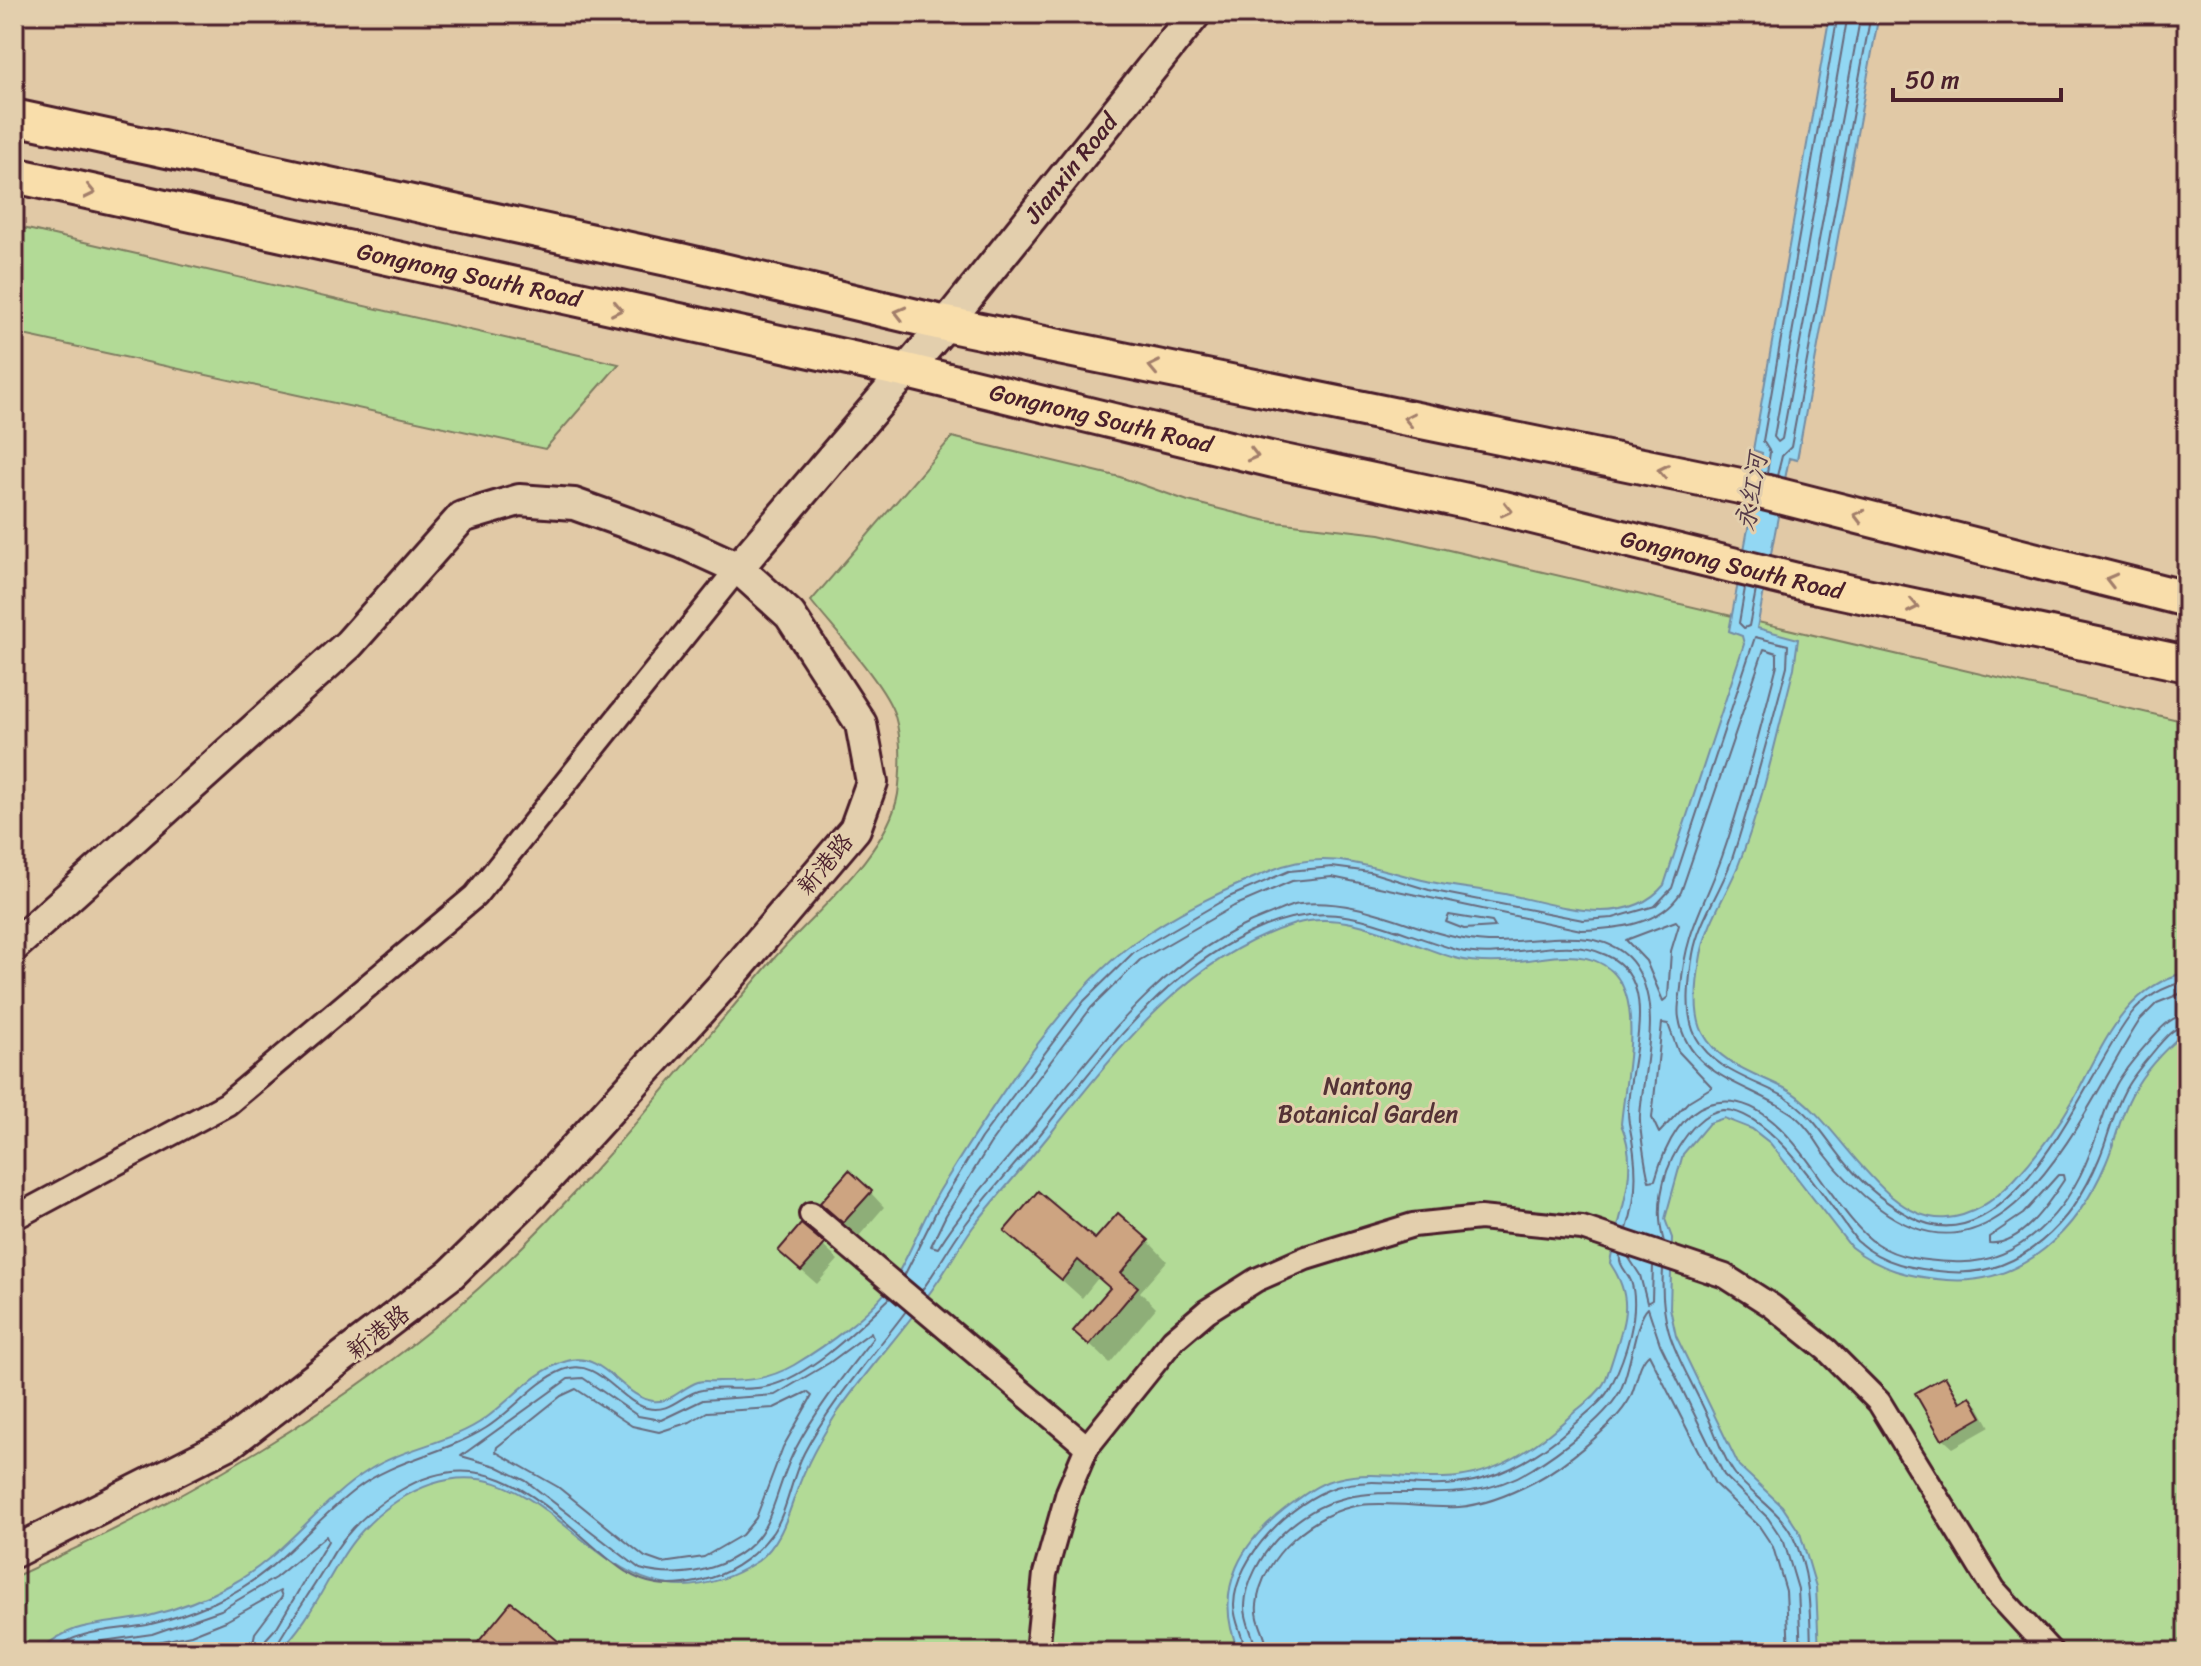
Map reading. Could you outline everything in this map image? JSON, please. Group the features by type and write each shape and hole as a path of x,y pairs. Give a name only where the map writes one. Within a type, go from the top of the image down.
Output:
{"main road":[{"path":"14,117 666,257 946,324 1740,486 2187,599"},
{"name":"Gongnong South Road","path":"14,175 907,371 1809,584 2187,664"}],"street":[{"name":"Jianxin Road","path":"738,568 946,324 1195,14"},
{"name":"新港路","path":"14,946 349,644 462,517 519,500 574,504 683,543 738,568 790,615 861,724 872,782 855,829 661,1054 533,1194 451,1274 230,1443 14,1552"},
{"path":"14,1218 227,1104 475,896 738,568"},
{"path":"811,1214 1087,1447"},
{"path":"1037,1652 1045,1574 1068,1492 1087,1447 1147,1368 1199,1318 1256,1280 1306,1258 1413,1225 1480,1218 1562,1225 1597,1233 1725,1276 1772,1306 1827,1350 1879,1402 1994,1590 2051,1652"}],"green space":[{"path":"14,226 619,364 545,449 14,333"},
{"name":"Nantong Botanical Garden","path":"952,437 1120,477 1188,501 1267,521 1380,534 2187,722 2187,1652 14,1652 14,1577 199,1485 316,1414 427,1333 479,1288 557,1211 630,1130 770,963 863,862 891,817 898,794 899,735 895,716 881,688 811,601"}],"water":[{"path":"1830,14 1879,14 1797,460 1789,458 1757,628 1798,639 1794,668 1755,818 1704,943 1696,994 1700,1025 1719,1053 1805,1102 1861,1166 1901,1204 1923,1215 1947,1218 1966,1214 1984,1205 2014,1180 2062,1119 2106,1039 2131,1005 2165,980 2187,972 2187,1030 2156,1060 2137,1085 2094,1187 2064,1231 2024,1263 2000,1274 1975,1279 1920,1277 1884,1267 1862,1255 1851,1247 1770,1143 1752,1129 1724,1118 1709,1123 1683,1154 1665,1219 1672,1238 1670,1308 1676,1336 1739,1466 1782,1506 1800,1533 1816,1587 1819,1652 1239,1652 1231,1629 1228,1607 1230,1587 1246,1549 1276,1516 1331,1480 1367,1475 1458,1477 1476,1474 1523,1453 1602,1387 1624,1318 1625,1297 1610,1263 1629,1177 1627,1142 1621,1124 1628,1064 1629,1006 1621,983 1606,966 1580,957 1475,962 1356,924 1315,920 1295,924 1257,939 1222,958 1190,981 1131,1037 973,1227 924,1301 835,1416 806,1467 779,1536 758,1561 702,1584 654,1582 612,1562 536,1504 496,1483 451,1479 397,1501 375,1518 344,1555 309,1614 278,1652 38,1652 51,1641 77,1629 160,1613 232,1584 286,1544 334,1497 369,1470 473,1426 555,1365 580,1359 591,1362 642,1398 660,1401 698,1382 766,1377 806,1357 848,1328 884,1294 936,1197 982,1124 1028,1056 1080,993 1132,944 1182,912 1218,894 1272,870 1312,860 1350,862 1436,883 1589,910 1610,911 1630,907 1648,899 1664,885 1744,644 1742,636 1729,631 1762,453 1753,450"}],"building":[{"path":"849,1170 872,1191 843,1223 820,1203"},
{"path":"1038,1191 1095,1239 1118,1213 1149,1240 1121,1273 1138,1287 1089,1345 1073,1331 1110,1288 1078,1260 1062,1280 1004,1231"},
{"path":"801,1224 825,1244 801,1271 778,1251"},
{"path":"1945,1376 1960,1402 1970,1396 1982,1417 1942,1440 1915,1393"},
{"path":"511,1602 519,1608 571,1652 470,1652"}],"water label":[{"name":"永红河","path":"1751,492"}]}
